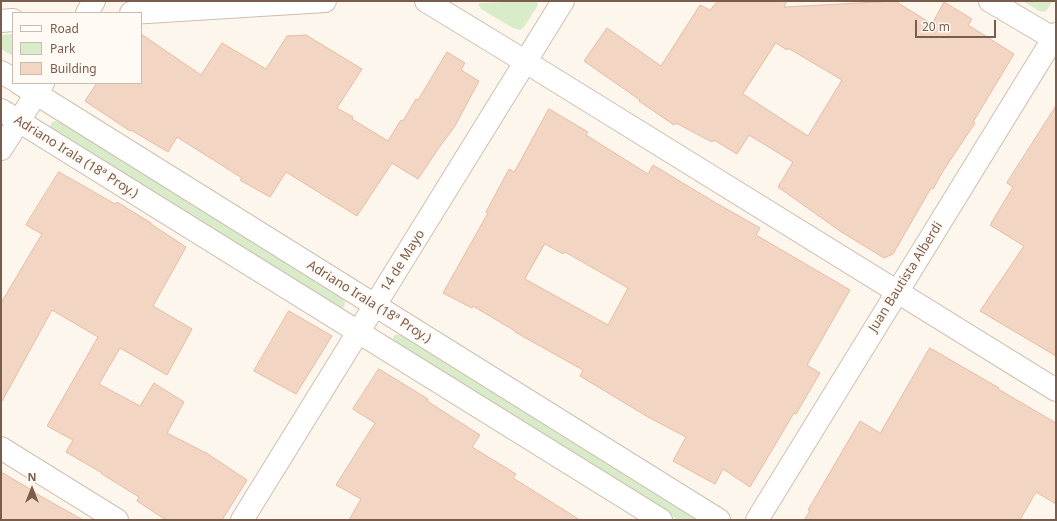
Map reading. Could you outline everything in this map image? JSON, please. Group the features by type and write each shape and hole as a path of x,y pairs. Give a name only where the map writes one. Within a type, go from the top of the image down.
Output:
{"street":[{"path":"88,12 94,1"},
{"path":"142,12 325,1"},
{"path":"426,1 1056,390"},
{"name":"14 de Mayo","path":"242,520 563,1"},
{"path":"990,1 1055,38"},
{"path":"1,21 12,20"},
{"name":"Juan Bautista Alberdi","path":"757,520 897,291 1055,38"},
{"path":"1,72 12,78"},
{"path":"1,149 10,116 33,86"},
{"name":"Adriano Irala (18ª Proy.)","path":"33,86 375,305 719,520"},
{"name":"Adriano Irala (18ª Proy.)","path":"10,116 661,520"},
{"path":"1,448 117,520"}],"green space":[{"path":"537,1 538,5 524,27 520,30 513,28 481,9 478,4 480,3"},
{"path":"1023,1 1052,1 1047,10 1044,12 1039,11"},
{"path":"12,34 12,55 1,49 1,35"},
{"path":"52,122 60,122 344,299 344,307 338,308 54,131 51,128 51,124"},
{"path":"397,334 401,335 698,520 678,520 395,344 393,338"}],"building":[{"path":"718,1 787,1 784,7 895,1 932,24 944,2 972,19 968,25 1014,54 973,122 975,123 943,171 933,189 931,188 893,254 884,258 840,231 778,187 793,162 749,135 737,154 714,140 712,142 676,123 674,125 584,61 607,28 661,66 700,5 710,10","holes":["776,43 787,50 788,48 842,80 808,136 743,94"]},
{"path":"142,35 201,75 222,43 266,69 287,36 306,35 362,69 337,108 388,141 401,120 403,121 416,99 418,100 447,52 465,63 461,70 479,81 455,126 418,179 392,163 357,216 286,172 270,197 240,180 242,178 177,137 168,152 131,130 130,131 85,101 96,84 142,84"},
{"path":"1056,106 1056,356 980,311 1024,246 990,225 1013,187 1007,183"},
{"path":"549,109 588,132 586,135 648,174 653,165 760,228 756,235 850,290 807,365 820,373 796,414 794,413 750,487 723,469 715,484 673,461 686,437 648,417 580,376 583,370 515,332 473,306 472,308 443,293 488,213 486,212 509,169 514,172","holes":["545,244 563,254 565,252 628,288 608,325 525,279"]},
{"path":"59,172 115,204 117,202 186,247 153,306 192,329 167,375 120,348 99,384 140,406 154,383 184,402 167,433 208,454 247,480 222,520 166,520 137,501 139,497 66,452 73,440 47,426 98,337 52,310 1,403 1,303 42,234 26,225"},
{"path":"289,311 332,336 296,394 254,371"},
{"path":"930,348 1056,423 1056,504 1036,492 1020,520 804,520 810,511 808,510 860,421 880,433"},
{"path":"379,369 428,399 427,401 480,435 472,447 516,474 513,478 580,520 349,520 361,499 336,485 375,423 353,409"},
{"path":"1,472 35,493 83,520 1,520"}]}
